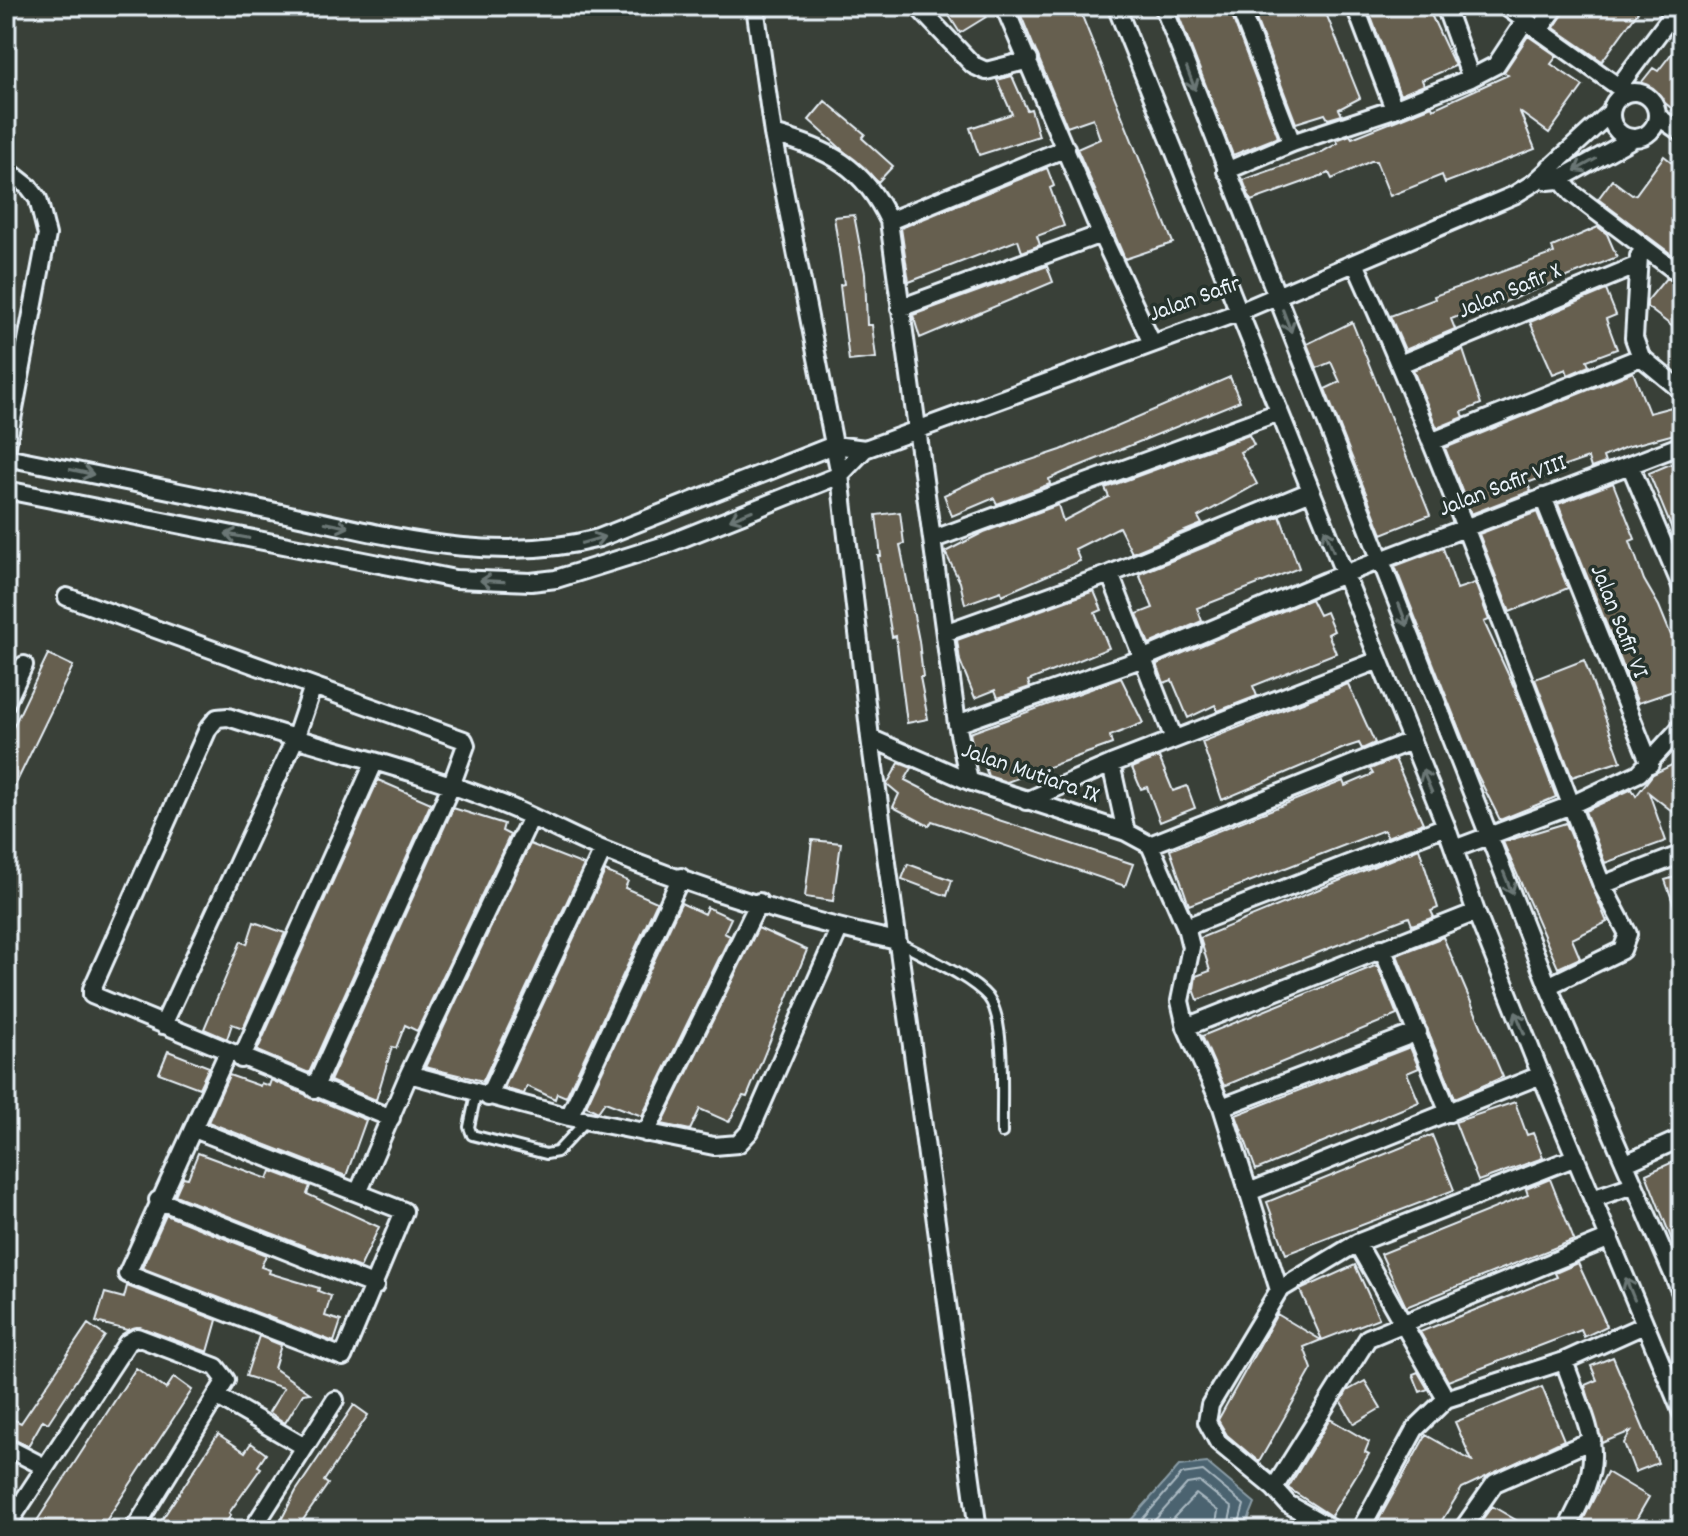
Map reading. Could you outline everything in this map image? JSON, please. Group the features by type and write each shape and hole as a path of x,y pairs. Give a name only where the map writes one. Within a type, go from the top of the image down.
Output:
{"street":[{"path":"755,6 773,134 840,475 870,738 978,1530"},
{"path":"1004,6 1101,234 1151,341"},
{"path":"1116,6 1446,826 1476,912 1541,1075 1595,1198 1682,1413"},
{"path":"1163,6 1548,986 1682,1295"},
{"path":"1239,6 1292,143"},
{"path":"1355,6 1394,109"},
{"path":"1445,6 1471,78"},
{"path":"1505,6 1623,90 1648,97 1657,116 1682,133"},
{"path":"1226,171 1292,143 1394,109 1471,78 1496,65 1532,26 1557,6"},
{"path":"1657,116 1646,135 1632,139 1616,130 1611,112 1679,6"},
{"path":"925,9 973,65 986,71 1029,60"},
{"name":"Jalan Safir","path":"1554,173 1611,112"},
{"path":"773,134 822,150 852,168 875,191 889,221 947,632 957,724 969,781"},
{"name":"Jalan Safir","path":"865,449 1151,341 1239,312 1514,195 1535,182 1632,139"},
{"path":"889,221 1066,148"},
{"path":"6,169 38,199 47,235 6,454 415,541 520,552 559,549 599,538 834,445 865,449"},
{"path":"1554,173 1682,276"},
{"path":"900,308 1101,234"},
{"path":"1639,244 1634,338 1641,357 1682,391"},
{"path":"1355,263 1400,364 1602,885 1628,941 1616,953 1548,986"},
{"name":"Jalan Safir X","path":"1400,364 1638,265"},
{"path":"1431,442 1641,357"},
{"path":"934,539 1279,412"},
{"name":"Jalan Safir VIII","path":"957,724 1144,658 1343,575 1682,445"},
{"path":"6,490 455,579 531,582 556,579 665,545 840,475 865,449"},
{"path":"1630,465 1682,588"},
{"path":"947,632 1110,574 1311,491"},
{"name":"Jalan Safir VI","path":"1543,497 1650,764"},
{"path":"1110,574 1174,739"},
{"path":"67,597 464,740 465,748 451,786 314,1089"},
{"path":"1026,801 1111,764 1379,660"},
{"path":"6,703 24,665"},
{"path":"163,1025 295,739 313,686"},
{"path":"391,1118 95,999 92,989 208,729 217,718 228,717 451,786 531,817 603,850 839,929 897,941"},
{"path":"1454,849 1571,805 1639,773 1682,726"},
{"name":"Jalan Mutiara IX","path":"870,738 895,746 969,781 1126,832 1150,845"},
{"path":"1279,1290 1222,1107 1186,1027 1180,1001 1191,947 1186,927 1150,845 1411,741"},
{"path":"194,1129 404,1211 375,1286 341,1357 130,1277 127,1270 158,1200 194,1129 234,1056 374,763"},
{"path":"1111,764 1126,832"},
{"path":"358,1193 409,1074 531,817"},
{"path":"1186,927 1446,826"},
{"path":"482,1096 603,850"},
{"path":"1602,885 1682,854"},
{"path":"569,1117 681,877"},
{"path":"646,1133 759,902"},
{"path":"1186,1027 1476,912"},
{"path":"409,1074 482,1096 586,1121 728,1147 744,1138 839,929"},
{"path":"1382,948 1449,1113"},
{"path":"1222,1107 1418,1032"},
{"path":"1249,1192 1541,1075"},
{"path":"1626,1163 1682,1138"},
{"path":"1334,1530 1288,1504 1210,1432 1207,1414 1279,1290 1357,1243 1576,1157"},
{"path":"1595,1198 1633,1185"},
{"path":"158,1200 375,1286"},
{"path":"1274,1488 1368,1338 1610,1238"},
{"path":"1357,1243 1446,1399"},
{"path":"1360,1530 1415,1429 1446,1399 1564,1361 1644,1325"},
{"path":"6,1527 131,1339 143,1337 220,1369 226,1380 134,1530"},
{"path":"1564,1361 1592,1440 1594,1456 1589,1484 1566,1530"},
{"path":"218,1397 303,1446"},
{"path":"252,1530 335,1400"},
{"path":"1462,1530 1495,1483 1592,1440"},
{"path":"6,1447 45,1467"},
{"path":"1677,1530 1682,1521"}],"lane":[{"path":"897,941 971,984 991,1003 998,1035 1002,1133"},
{"path":"482,1096 470,1132 515,1146 551,1154 562,1148 586,1121"}],"water":[{"path":"1207,1463 1255,1503 1244,1530 1122,1530 1179,1466"}],"building":[{"path":"943,6 980,6 986,17 960,33"},
{"path":"1017,6 1078,6 1173,243 1125,259 1077,149 1100,139 1093,118 1067,127"},
{"path":"1175,6 1228,6 1278,137 1233,155"},
{"path":"1251,6 1323,6 1360,98 1339,109 1342,115 1328,119 1325,114 1296,123"},
{"path":"1367,6 1427,6 1455,66 1422,80 1424,85 1400,95"},
{"path":"1568,6 1642,6 1602,61 1554,28"},
{"path":"1528,36 1557,56 1551,64 1583,86 1549,133 1520,112 1535,149 1445,183 1442,175 1390,196 1376,161 1371,161 1332,179 1329,173 1251,201 1243,180 1320,153 1338,143 1336,140 1350,135 1352,138 1432,106 1433,109 1508,75 1504,72"},
{"path":"1682,40 1682,117 1641,83 1653,68 1658,71"},
{"path":"1012,76 1027,110 1031,109 1039,136 979,155 970,128 1012,114 997,80"},
{"path":"825,101 865,134 862,138 893,166 878,182 809,120"},
{"path":"1664,156 1682,170 1682,262 1598,199 1612,180 1632,195 1636,194"},
{"path":"1047,168 1054,186 1050,188 1064,226 1037,236 1040,245 1022,252 1018,240 909,282 901,228"},
{"path":"854,215 865,273 867,325 872,325 876,358 849,361 840,285 844,284 834,217"},
{"path":"1598,227 1607,234 1617,257 1485,310 1483,307 1451,319 1455,329 1405,350 1390,316 1435,299 1434,296 1554,253 1552,247"},
{"path":"1047,266 1053,282 920,338 913,315"},
{"path":"1666,278 1682,287 1682,334 1647,307 1647,301"},
{"path":"1606,290 1616,315 1606,319 1617,349 1587,360 1589,366 1568,375 1566,369 1553,374 1530,322"},
{"path":"1352,322 1430,515 1382,534 1325,389 1340,382 1331,362 1317,368 1307,344"},
{"path":"1463,350 1481,404 1462,412 1464,417 1437,428 1413,370"},
{"path":"1633,372 1649,413 1679,405 1682,432 1626,447 1603,457 1605,463 1591,468 1588,458 1562,467 1563,470 1527,483 1531,491 1471,514 1445,448"},
{"path":"1230,377 1240,401 1067,471 1049,479 1050,484 997,504 994,498 952,516 944,495 986,475 1061,450"},
{"path":"1249,435 1254,445 1240,452 1257,484 1198,517 1202,524 1132,553 1119,527 1075,549 1080,561 1002,595 1001,591 965,604 960,582 945,552 984,532 1058,505 1063,521 1109,497 1105,488"},
{"path":"1673,463 1682,486 1681,551 1649,473"},
{"path":"1613,483 1635,539 1630,541 1644,580 1659,606 1682,662 1682,688 1638,703 1558,504"},
{"path":"900,512 904,544 900,545 919,641 923,677 920,677 928,719 907,723 896,636 892,637 878,556 881,556 876,515"},
{"path":"1537,512 1568,588 1510,612 1479,534"},
{"path":"1280,516 1299,568 1197,608 1202,621 1149,644 1137,614 1153,608 1139,574"},
{"path":"1443,548 1457,589 1475,583 1489,620 1484,622 1514,687 1556,797 1500,820 1476,772 1395,566"},
{"path":"1094,591 1102,610 1095,613 1109,648 1028,681 1030,687 998,698 995,690 975,698 960,661 957,640"},
{"path":"1311,599 1319,615 1326,612 1334,631 1328,634 1336,653 1253,686 1257,696 1218,711 1215,705 1188,718 1172,680 1164,683 1157,664"},
{"path":"48,654 73,666 6,804 6,742"},
{"path":"1584,660 1621,761 1572,777 1535,679"},
{"path":"1121,678 1143,723 1110,736 1112,744 1007,782 988,776 981,755 975,757 970,733"},
{"path":"1348,684 1375,743 1362,749 1359,743 1344,748 1222,800 1202,742"},
{"path":"1159,757 1173,791 1187,786 1195,808 1160,822 1147,787 1141,789 1132,768"},
{"path":"1395,759 1423,823 1387,837 1384,830 1189,905 1170,850 1343,781 1345,786 1373,774 1370,769"},
{"path":"1682,760 1682,819 1649,793 1666,841 1605,863 1585,811 1632,789 1636,796 1653,774"},
{"path":"899,763 912,768 905,780 956,806 1133,864 1125,886 932,821 929,826 893,807 899,794 887,784"},
{"path":"378,780 431,803 309,1073 257,1051"},
{"path":"453,808 504,824 502,831 510,835 417,1031 405,1025 396,1048 392,1047 376,1100 330,1081"},
{"path":"1566,823 1607,922 1572,939 1580,958 1558,968 1503,842"},
{"path":"812,840 841,843 833,901 805,897"},
{"path":"530,844 584,865 483,1081 425,1067"},
{"path":"1419,848 1438,908 1431,911 1434,917 1412,925 1409,917 1198,1000 1194,989 1196,976 1210,971 1200,938"},
{"path":"908,864 952,880 947,896 902,879"},
{"path":"605,871 628,881 625,888 657,902 566,1097 557,1093 555,1099 527,1086 524,1094 504,1088"},
{"path":"1682,875 1682,921 1680,922 1665,880"},
{"path":"681,903 704,914 707,907 731,918 724,933 730,936 642,1116 605,1102 598,1112 586,1106"},
{"path":"254,922 285,933 243,1028 232,1024 227,1039 204,1029 241,941 247,944"},
{"path":"758,928 807,950 747,1097 743,1096 729,1122 700,1109 690,1130 662,1124"},
{"path":"1443,937 1503,1077 1455,1098 1397,955"},
{"path":"1377,965 1397,1015 1224,1086 1202,1036"},
{"path":"1410,1047 1419,1068 1407,1073 1419,1102 1256,1170 1236,1115"},
{"path":"168,1051 209,1067 199,1088 159,1073"},
{"path":"229,1075 260,1086 261,1083 269,1086 271,1080 366,1120 346,1176 208,1122"},
{"path":"1515,1102 1527,1135 1533,1133 1543,1158 1478,1181 1455,1122"},
{"path":"1432,1135 1454,1190 1286,1254 1267,1202"},
{"path":"198,1153 268,1179 271,1171 310,1186 307,1194 379,1227 360,1268 175,1195 183,1177 188,1178"},
{"path":"1682,1158 1682,1263 1681,1263 1646,1174"},
{"path":"1550,1179 1574,1240 1406,1307 1381,1254 1528,1195 1526,1189"},
{"path":"166,1215 266,1255 261,1267 270,1270 269,1273 319,1288 318,1291 331,1296 325,1316 341,1321 334,1342 142,1268"},
{"path":"1578,1263 1607,1326 1584,1337 1581,1330 1448,1381 1420,1332 1557,1277 1555,1273"},
{"path":"1355,1265 1379,1318 1322,1340 1300,1290"},
{"path":"127,1286 217,1320 208,1352 140,1327 127,1330 96,1322 105,1293 124,1298"},
{"path":"1277,1314 1321,1340 1304,1347 1312,1369 1259,1462 1227,1435 1218,1420"},
{"path":"88,1324 105,1336 48,1423 43,1420 28,1446 6,1436 6,1416 21,1423"},
{"path":"259,1336 281,1345 274,1368 310,1393 303,1394 285,1423 269,1412 284,1388 246,1376"},
{"path":"1613,1357 1658,1463 1635,1472 1624,1443 1631,1431 1602,1443 1585,1385 1597,1380 1591,1366"},
{"path":"136,1368 166,1389 174,1377 192,1390 100,1530 31,1530"},
{"path":"1418,1372 1428,1389 1420,1392 1413,1374"},
{"path":"1365,1381 1381,1408 1354,1424 1341,1402 1347,1391"},
{"path":"1542,1387 1564,1440 1462,1488 1436,1530 1373,1530 1426,1435 1472,1461 1455,1422"},
{"path":"354,1405 368,1415 324,1481 328,1484 296,1530 276,1530 296,1491"},
{"path":"1330,1419 1369,1442 1365,1452 1369,1454 1331,1516 1288,1488"},
{"path":"218,1434 245,1452 251,1443 266,1454 258,1466 261,1468 229,1513 231,1515 221,1530 155,1530"},
{"path":"1607,1472 1649,1497 1630,1530 1578,1530"},
{"path":"1492,1506 1533,1530 1475,1530"}]}
